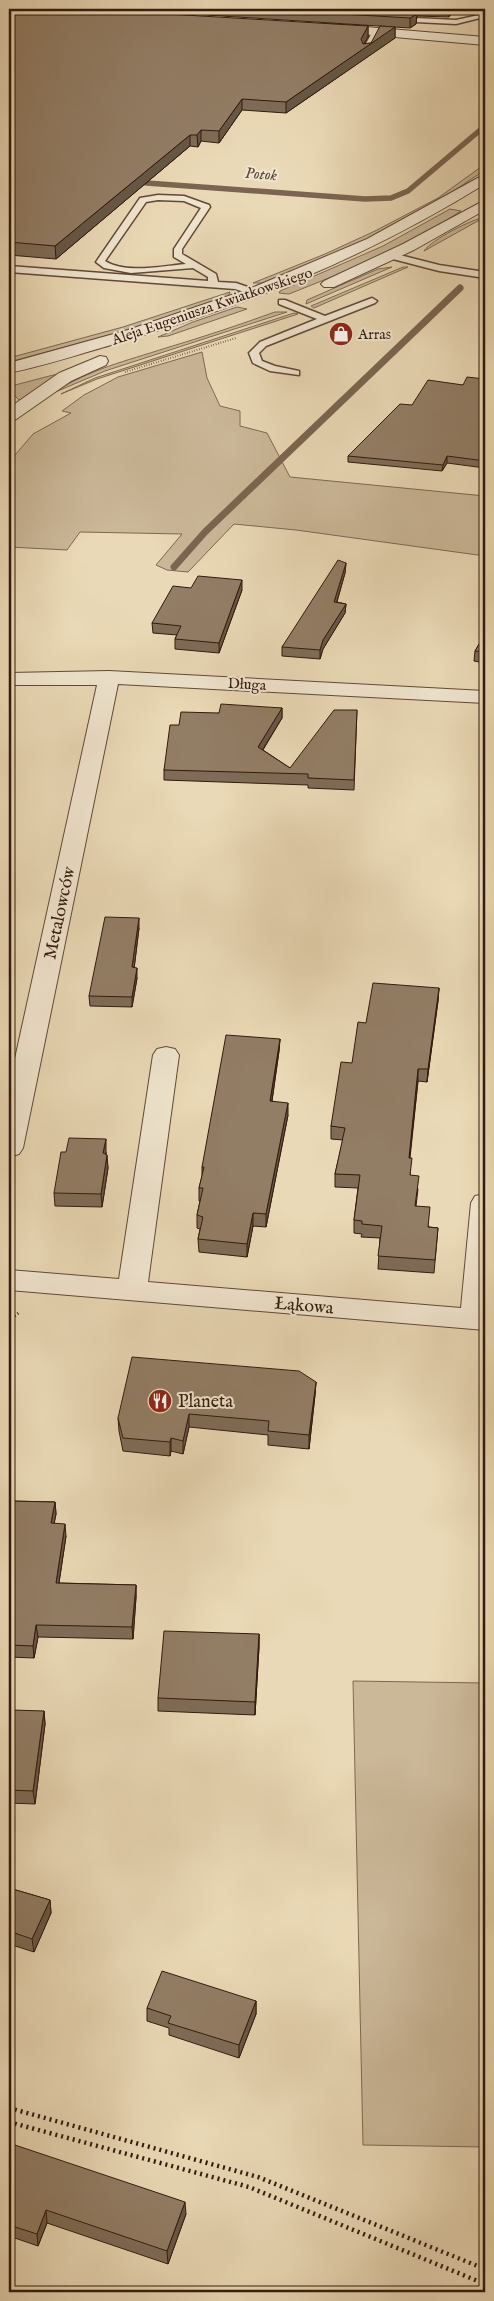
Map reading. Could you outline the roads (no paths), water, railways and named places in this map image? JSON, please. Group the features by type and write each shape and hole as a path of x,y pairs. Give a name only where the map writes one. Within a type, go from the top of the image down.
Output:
{"street":[{"path":"10,9 105,15"},
{"path":"319,28 390,32 485,41"},
{"path":"390,32 485,34"},
{"name":"Aleja Eugeniusza Kwiatkowskiego","path":"9,368 169,323 256,293 320,268 411,224 485,178"},
{"path":"456,197 485,203"},
{"name":"Aleja Eugeniusza Kwiatkowskiego","path":"263,309 312,291 392,256 444,229 485,203"},
{"path":"256,293 282,302"},
{"name":"Aleja Eugeniusza Kwiatkowskiego","path":"9,382 118,356"},
{"path":"9,416 65,377 100,361"},
{"path":"9,401 9,409"},
{"name":"Długa","path":"9,679 109,677 485,697"},
{"name":"Metalowców","path":"9,1148 109,677"},
{"path":"132,1290 166,1055"},
{"name":"Łąkowa","path":"9,1280 480,1320 485,1203"}],"lane":[{"path":"385,18 467,21 482,16 485,13 485,9"},
{"path":"366,51 377,31"},
{"path":"103,265 100,262 143,200 151,198 199,202 206,207 178,249 177,255 213,276 213,285"},
{"path":"392,256 439,268 485,275"},
{"path":"9,259 153,270 195,265"},
{"path":"10,270 236,286 256,293"},
{"path":"296,373 273,369 258,363 254,353 263,344 324,318 372,301"},
{"path":"282,302 324,318"}],"waterway":[{"name":"Potok","path":"133,182 365,199 391,198 408,191 485,126"},
{"path":"174,567 205,532 460,288"}],"place":[{"name":"Arras","path":"341,334"},
{"name":"Planeta","path":"160,1401"}]}
